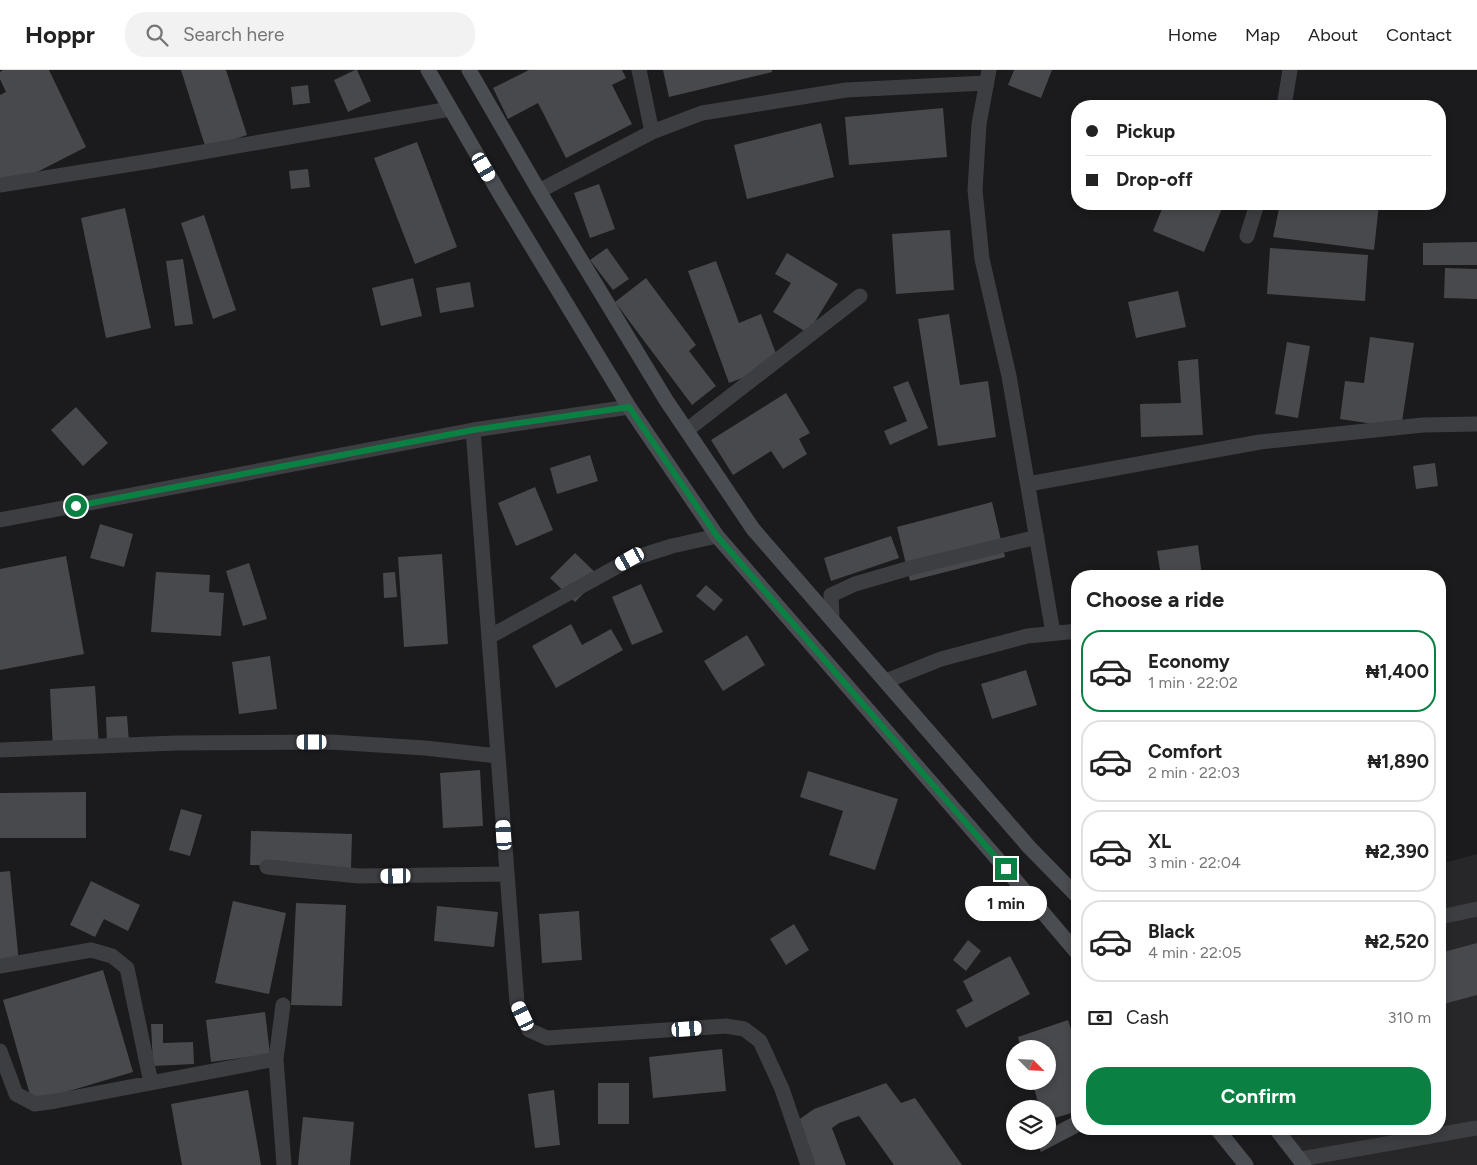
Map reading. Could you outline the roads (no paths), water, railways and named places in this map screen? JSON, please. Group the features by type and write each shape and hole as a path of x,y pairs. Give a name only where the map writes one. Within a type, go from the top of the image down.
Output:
{"main road":[{"path":"428,70 629,407 717,536 1071,946"},
{"path":"469,70 539,191 666,400 753,529 1029,847 1071,890"},
{"path":"1222,1135 1246,1165"},
{"path":"1281,1135 1302,1162"}],"street":[{"path":"639,70 652,132"},
{"path":"1285,100 1290,70"},
{"path":"539,191 652,132 702,113 846,90 987,76 978,124 974,190 982,259 1008,376 1053,633"},
{"path":"0,186 450,109"},
{"path":"1248,236 1254,210"},
{"path":"687,430 860,296"},
{"path":"0,520 473,430 629,407"},
{"path":"1028,484 1260,442 1423,425 1477,424"},
{"path":"473,430 517,1003 529,1030 547,1038 726,1026 744,1029 760,1041 782,1089 808,1165"},
{"path":"489,637 630,559 672,546 717,536"},
{"path":"832,618 831,595 855,584 1037,536"},
{"path":"886,681 941,659 1027,636 1071,632"},
{"path":"0,750 176,743 331,742 498,756"},
{"path":"266,867 359,876 507,874"},
{"path":"1446,916 1477,909"},
{"path":"0,966 91,950 112,956 127,968 150,1083"},
{"path":"283,1005 276,1059 284,1165"},
{"path":"2,1061 16,1094 35,1104 276,1059"},
{"path":"1446,1134 1477,1128"},
{"path":"1302,1162 1441,1135"}]}
